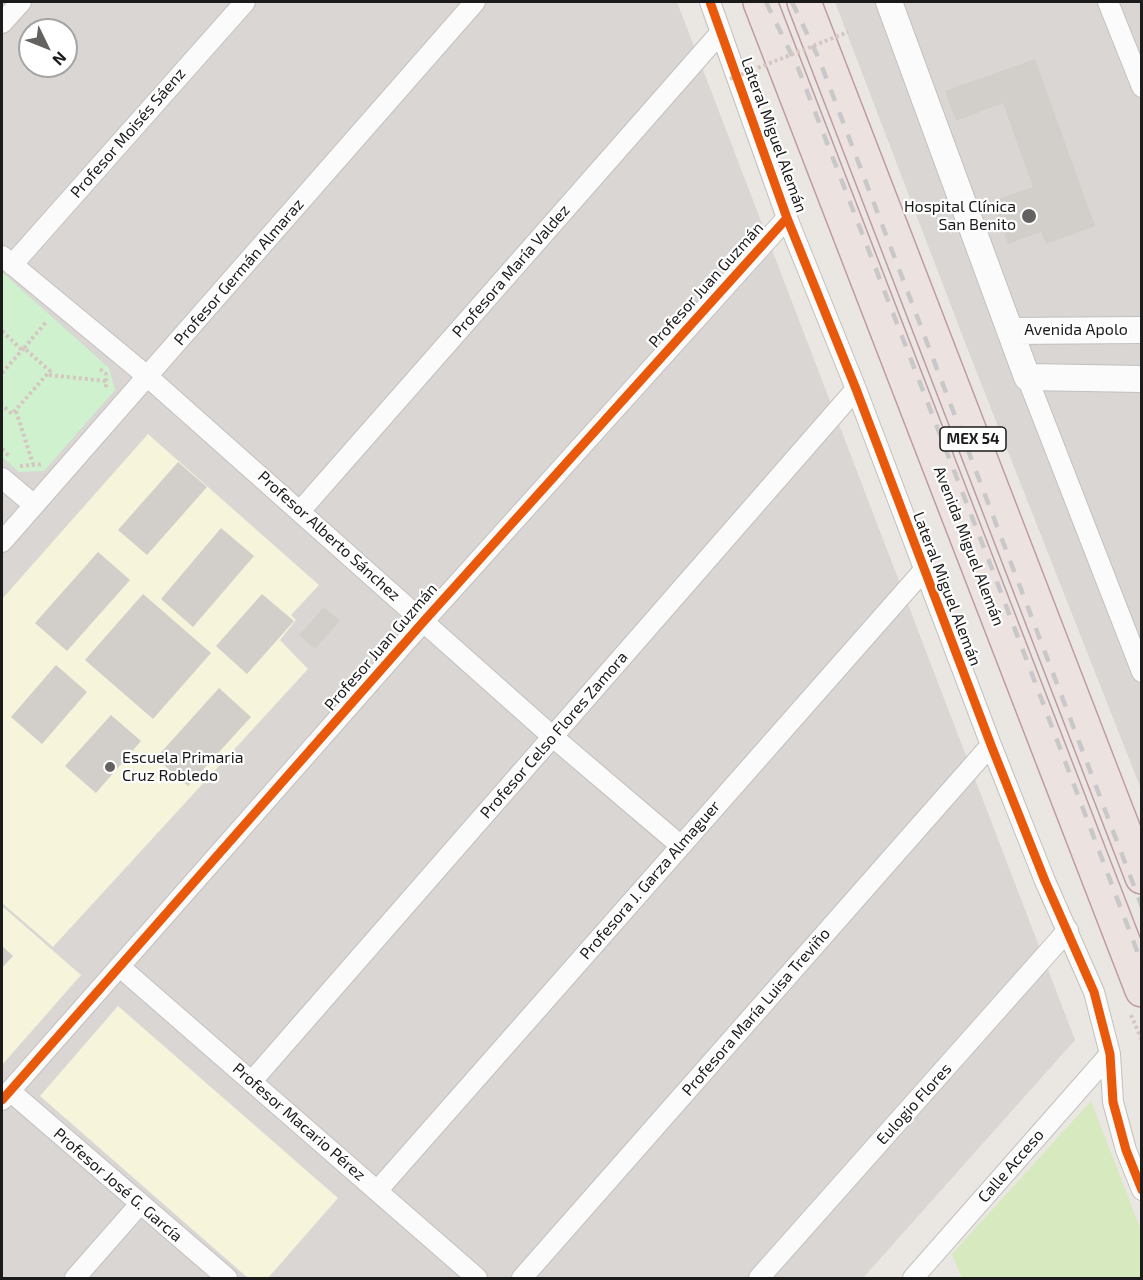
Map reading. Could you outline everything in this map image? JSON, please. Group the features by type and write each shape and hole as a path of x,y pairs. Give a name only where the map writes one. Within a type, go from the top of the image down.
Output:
{"highway":[{"name":"Avenida Miguel Alemán","path":"760,2 1142,990"},
{"name":"MEX 54","path":"804,2 1142,877"}],"street":[{"path":"2,23 21,2"},
{"name":"Profesor Moisés Sáenz","path":"7,260 245,2"},
{"name":"Profesor Germán Almaraz","path":"2,542 476,2"},
{"name":"Lateral Miguel Alemán","path":"710,2 787,218 856,389 991,745 1045,881 1094,992 1110,1054 1113,1102 1126,1150 1142,1190"},
{"path":"889,2 1027,377 1142,672"},
{"path":"1108,2 1142,87"},
{"name":"Profesora María Valdez","path":"301,510 721,32"},
{"name":"Profesor Juan Guzmán","path":"6,1095 424,621 787,218"},
{"name":"Profesor Alberto Sánchez","path":"7,260 147,376 301,510 553,736 680,845"},
{"name":"Avenida Apolo","path":"1011,330 1142,330"},
{"path":"1027,377 1142,379"},
{"name":"Profesor Celso Flores Zamora","path":"252,1081 856,389"},
{"path":"2,478 34,505"},
{"name":"Profesora J. Garza Almaguer","path":"377,1191 924,570"},
{"name":"Profesora María Luisa Treviño","path":"522,1278 991,745"},
{"name":"Eulogio Flores","path":"759,1278 1068,930"},
{"name":"Profesor Macario Pérez","path":"120,968 477,1278"},
{"name":"Calle Acceso","path":"913,1278 1110,1054"},
{"name":"Profesor José G. García","path":"6,1095 227,1278"},
{"path":"75,1278 140,1204"}],"path":[{"path":"730,79 848,32"},
{"path":"39,314 55,328"},
{"path":"2,373 47,321"},
{"path":"2,331 50,371 12,414 2,405"},
{"path":"97,366 106,374 107,394"},
{"path":"48,375 106,381"},
{"path":"16,410 33,465"},
{"path":"2,449 21,466 46,463"}],"shaded area":[{"path":"2,2 677,2 1075,1040 863,1278 2,1278"},
{"path":"835,2 1141,2 1141,789 966,345"},
{"name":"Escuela Primaria Cruz Robledo","path":"148,434 319,585 291,615 296,620 280,640 308,669 53,947 2,903 2,599"},
{"path":"2,906 81,975 2,1065"},
{"path":"118,1006 338,1198 268,1278 248,1278 40,1096"}],"green space":[{"path":"2,272 109,368 115,390 44,471 19,472 2,457"},
{"path":"1091,1101 1141,1230 1141,1278 962,1278 952,1254"}],"building":[{"path":"1035,59 1095,226 1046,244 1041,232 1008,244 992,201 1033,187 1003,103 956,121 945,91"},
{"path":"178,462 207,487 147,555 118,530"},
{"path":"221,528 254,556 193,627 161,599"},
{"path":"98,552 130,580 67,651 35,623"},
{"path":"143,594 211,653 153,719 85,660"},
{"path":"262,594 294,621 247,674 216,646"},
{"path":"324,607 340,621 315,649 299,635"},
{"path":"56,665 87,692 42,744 11,717"},
{"path":"219,688 251,717 188,786 156,758"},
{"path":"111,715 141,741 96,793 65,766"},
{"path":"2,946 13,956 2,968"}],"railway":[{"path":"766,2 798,68 1142,964"},
{"path":"792,2 819,59 1142,907"}],"cycle path":[{"path":"710,2 787,218 856,389 991,745 1045,881 1094,992 1110,1054 1113,1102 1126,1150 1142,1190"},
{"path":"2,1100 424,621 787,218"}],"place":[{"name":"Hospital Clínica San Benito","path":"1029,216"},
{"name":"Escuela Primaria Cruz Robledo","path":"110,767"}]}
